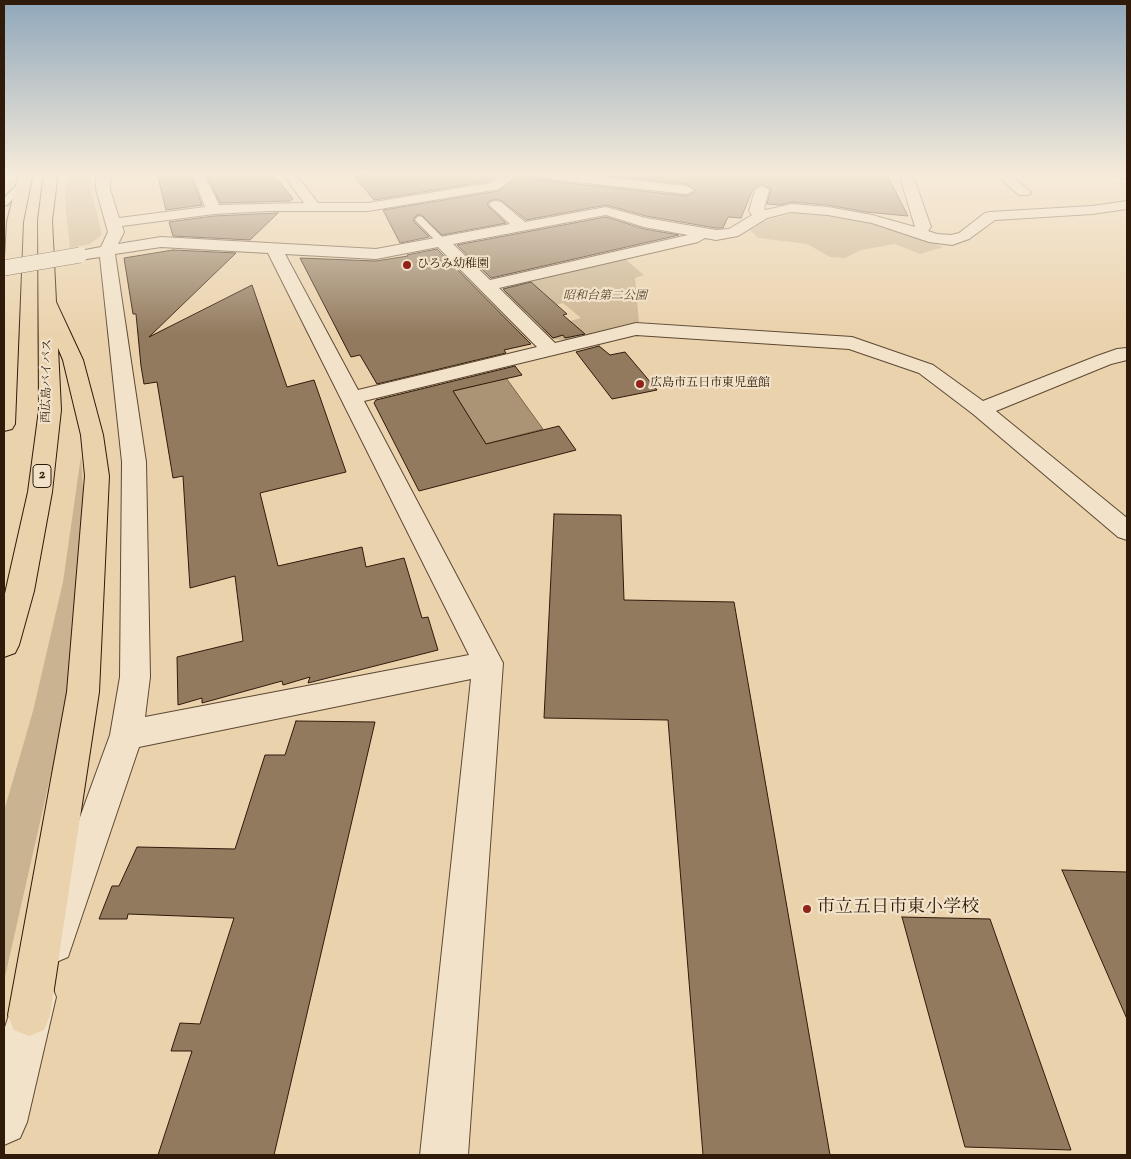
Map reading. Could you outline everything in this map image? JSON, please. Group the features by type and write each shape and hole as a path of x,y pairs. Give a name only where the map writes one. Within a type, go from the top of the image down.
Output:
{"highway":[{"path":"4,424 9,300 16,227"},
{"name":"西広島バイパス","path":"4,645 20,591 40,492 50,410 45,227"},
{"path":"4,335 9,300"},
{"path":"28,1015 83,692 97,476 92,435 74,360 48,303"}],"street":[{"path":"4,1122 28,1015 126,735 135,677 134,462 107,251 116,232 114,227"},
{"path":"4,268 161,242 376,254 522,227"},
{"path":"671,227 709,234"},
{"path":"486,286 709,234 733,233 743,227"},
{"path":"900,227 935,239 952,240 964,236 976,227"},
{"path":"918,233 922,227"},
{"path":"442,242 551,350"},
{"path":"274,248 488,663 444,1155"},
{"path":"351,398 636,329 852,343 926,369 981,409 1127,531"},
{"path":"981,409 1104,360 1124,353 1127,354"},
{"path":"126,735 488,663"}],"lane":[{"path":"427,227 442,242"}],"green space":[{"path":"68,227 100,227 102,235 90,244 70,248"},
{"path":"754,227 888,227 943,247 920,254 895,244 861,250 845,258 830,257 807,244 758,238 750,230"},
{"name":"昭和台第二公園","path":"625,259 644,275 635,278 639,322 565,340 552,339 541,329 581,318 563,303 524,313 503,292 507,286"},
{"path":"81,456 85,521 67,703 4,981 4,811 33,711 63,582"}],"shaded area":[{"path":"506,378 543,429 486,444 453,391"}],"building":[{"path":"170,227 263,227 250,240 173,236"},
{"path":"392,227 419,227 429,237 400,243"},
{"path":"434,227 484,227 442,235"},
{"path":"552,227 638,227 679,235 491,278 457,245"},
{"path":"437,249 531,344 504,350 506,353 377,384 360,355 351,357 300,258 376,261"},
{"path":"173,250 236,253 149,337 252,285 287,387 314,380 346,472 260,493 278,566 362,547 366,567 404,558 422,618 428,617 438,650 308,683 310,677 283,685 282,681 202,703 202,698 178,705 177,657 243,641 235,576 190,588 183,476 173,478 157,382 144,384 136,314 133,314 124,258"},
{"path":"531,282 567,314 563,315 585,334 565,338 563,335 553,338 503,289"},
{"path":"599,346 610,355 625,352 657,390 612,399 576,352"},
{"path":"515,366 522,375 453,391 486,444 559,426 576,450 419,491 374,403 376,400"},
{"path":"554,514 621,515 624,600 734,602 830,1155 703,1155 668,720 544,718"},
{"path":"296,721 375,722 274,1155 158,1155 192,1051 171,1051 180,1023 200,1024 234,918 128,914 127,919 99,919 112,886 119,886 137,847 235,849 265,755 285,755"},
{"path":"1062,870 1127,872 1127,1019"},
{"path":"902,917 990,919 1071,1150 965,1147"}],"place":[{"name":"ひろみ幼稚園","path":"407,265"},
{"name":"広島市五日市東児童館","path":"640,384"},
{"name":"市立五日市東小学校","path":"807,909"}]}
